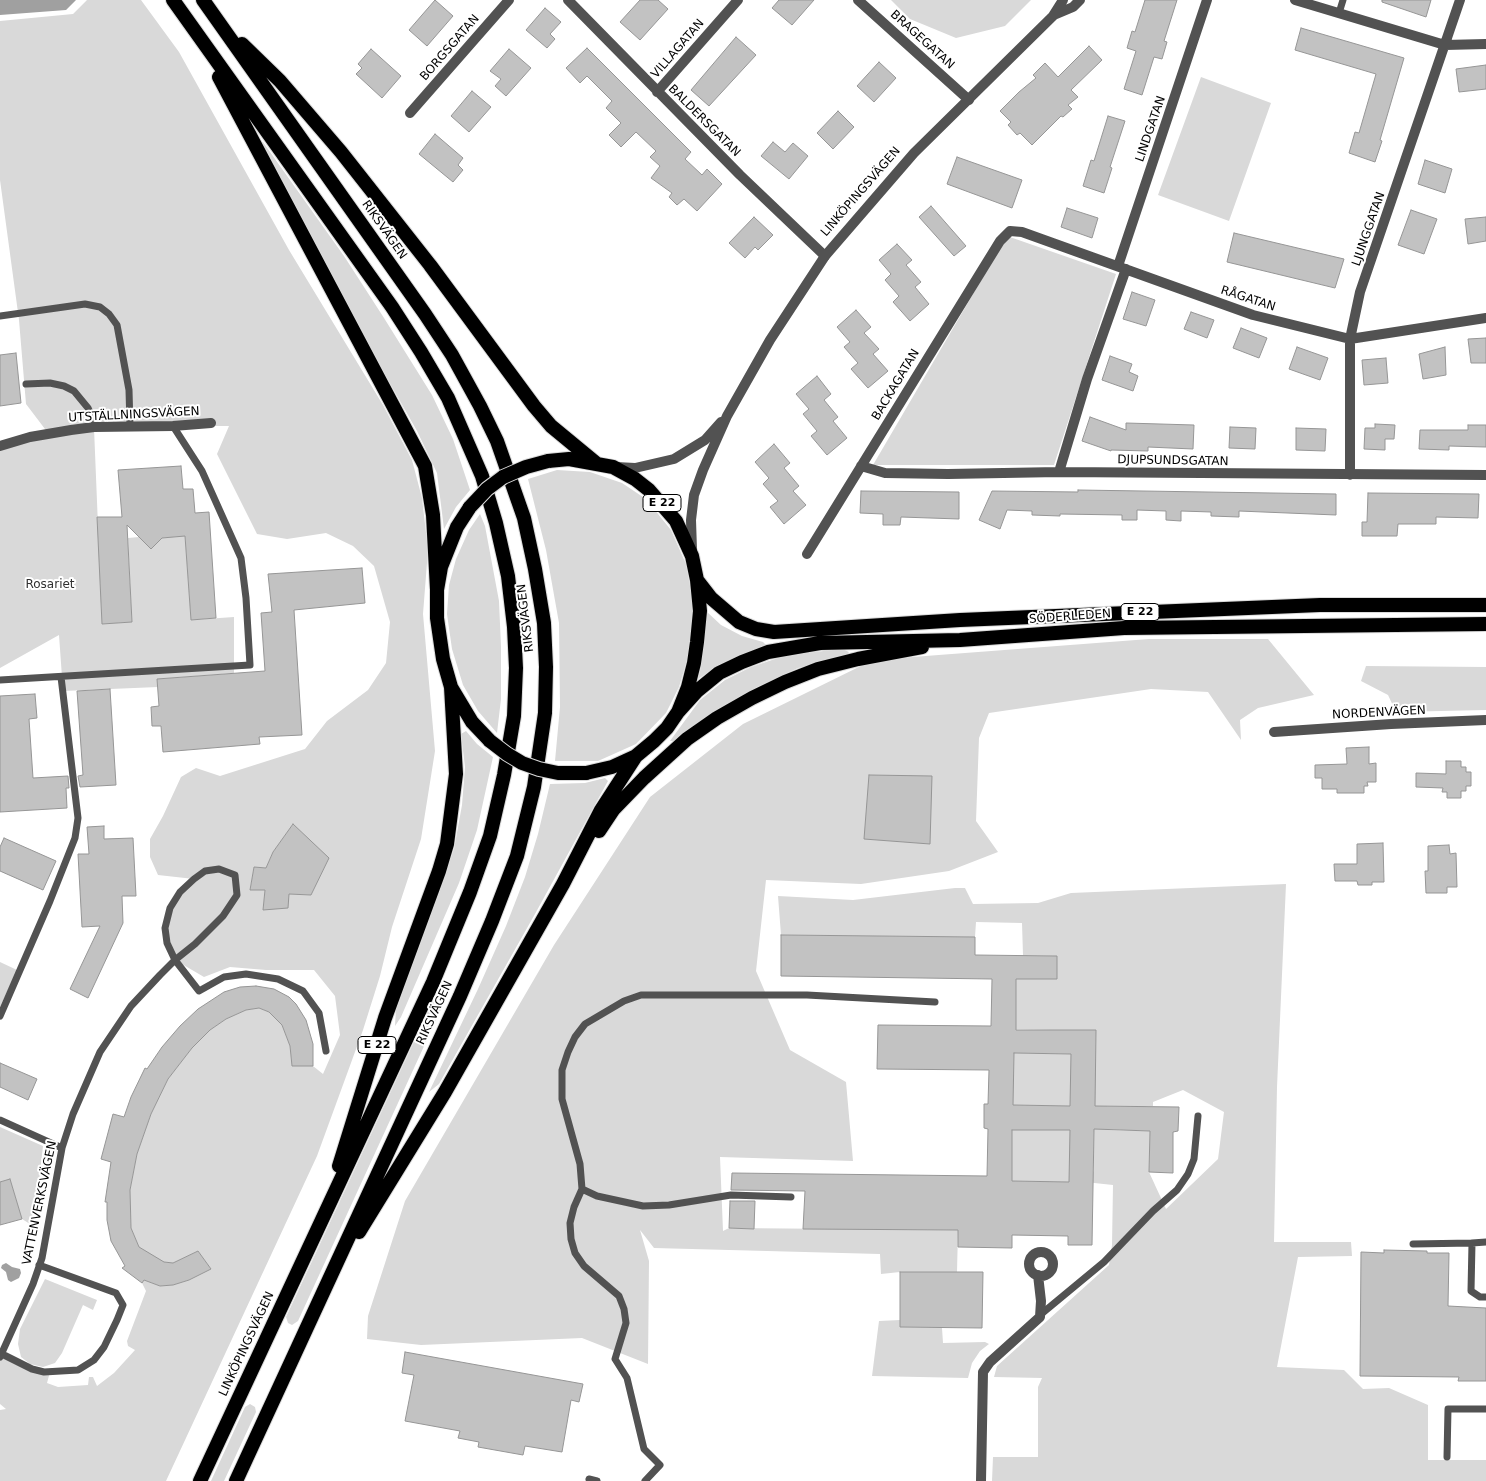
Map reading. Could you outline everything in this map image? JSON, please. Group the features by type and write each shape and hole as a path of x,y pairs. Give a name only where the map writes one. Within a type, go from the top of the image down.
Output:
{"highway":[{"name":"RIKSVÄGEN","path":"173,0 392,307 448,398 482,476 496,523 508,576 514,627 516,668 514,716 504,775 490,836 470,892 433,982 321,1220"},
{"name":"RIKSVÄGEN","path":"203,0 425,314 476,398 497,441 524,518 544,624 546,667 545,714 534,786 517,856 460,996 327,1284"},
{"path":"215,17 280,81 341,152 430,265 545,420 571,444 597,464"},
{"path":"195,32 425,466 433,515 437,590"},
{"name":"E 22","path":"321,1220 385,1018 439,871 446,844 456,774 452,688 442,658 437,618 437,590 441,567 457,527 470,507 487,489 503,478 526,467 548,461 569,459 612,467 635,479 649,490 676,520 692,556 697,580"},
{"path":"678,712 690,679 697,642 700,611 697,580"},
{"name":"SÖDERLEDEN","path":"697,580 711,598 739,622 756,629 774,632 960,620 1310,605 1486,605"},
{"name":"SÖDERLEDEN","path":"636,756 660,734 697,691 719,673 768,652 820,643 960,640 1124,628 1486,624"},
{"name":"E 22","path":"236,1481 327,1284 445,1092 564,884 613,810 644,778 680,746 718,718 752,698 818,669 858,659 960,640"},
{"path":"452,688 472,722 490,742 507,754 539,769 558,773 586,773 612,767 636,756"},
{"path":"564,884 601,810 636,756"},
{"name":"LINKÖPINGSVÄGEN","path":"200,1481 321,1220"}],"street":[{"name":"BORGSGATAN","path":"410,112 509,0"},
{"name":"BALDERSGATAN","path":"568,0 658,92 826,256"},
{"name":"VILLAGATAN","path":"658,92 738,0"},
{"name":"BRAGEGATAN","path":"858,0 969,100"},
{"name":"LINKÖPINGSVÄGEN","path":"692,556 690,520 694,495 702,470 727,416 770,340 826,256 914,154 1053,16 1063,0"},
{"name":"LINKÖPINGSVÄGEN","path":"1053,16 1073,6 1080,0"},
{"name":"LINDGATAN","path":"1059,472 1207,0"},
{"path":"1295,0 1445,45 1486,44"},
{"name":"LJUNGGATAN","path":"1350,475 1350,339 1360,292 1460,0"},
{"name":"RÅGATAN","path":"1010,231 1022,232 1253,315 1350,339 1486,318"},
{"name":"BACKAGATAN","path":"807,554 1000,241 1010,231"},
{"name":"LINKÖPINGSVÄGEN","path":"612,467 635,468 674,459 705,440 727,416"},
{"name":"UTSTÄLLNINGSVÄGEN","path":"0,446 48,433 94,427 173,426 211,423"},
{"name":"DJUPSUNDSGATAN","path":"861,466 885,472 1486,475"},
{"name":"NORDENVÄGEN","path":"1274,732 1486,720"},
{"path":"981,1481 983,1372 990,1362 1028,1329 1040,1315 1041,1302 1038,1275"}],"lane":[{"path":"1339,13 1343,0"},
{"path":"0,316 85,304 100,307 110,314 117,324 128,390 130,426"},
{"path":"26,384 50,383 64,386 74,391 88,408 94,427"},
{"path":"0,680 250,665 246,598 241,558 202,471 173,426"},
{"path":"0,1016 75,838 78,818 61,677"},
{"name":"VATTENVERKSVÄGEN","path":"1,1356 33,1284 39,1265 62,1148 73,1114 100,1052 131,1006 175,960 195,944 223,916 237,895 235,875 219,869 205,872 180,892 170,908 165,928 167,943 175,960"},
{"path":"175,960 198,991 224,977 246,974 278,978 303,991 318,1013 326,1052"},
{"path":"645,1481 660,1465 644,1449 628,1378 615,1359 626,1323 624,1309 619,1296 584,1266 575,1253 571,1239 570,1223 574,1207 582,1189 580,1164 562,1099 562,1070 575,1037 585,1024 624,1001 641,995 807,995 935,1002"},
{"path":"1040,1315 1104,1262 1177,1190 1188,1174 1194,1159 1198,1116"},
{"path":"0,1120 62,1148"},
{"path":"582,1189 597,1196 644,1206 669,1205 731,1195 791,1196"},
{"path":"1413,1244 1486,1242"},
{"path":"1472,1243 1471,1291 1480,1297 1486,1297"},
{"path":"1,1356 44,1372 78,1370 94,1360 104,1347 117,1320 123,1305 116,1293 39,1265"},
{"path":"1446,1457 1448,1410 1486,1409"}],"green space":[{"name":"Rosariet","path":"87,0 141,0 179,52 289,250 383,405 412,460 422,498 428,550 423,614 435,751 421,839 392,927 380,976 363,1030 317,1156 166,1481 0,1481 0,1410 6,1409 0,1404 0,1357 32,1369 50,1372 47,1383 58,1387 88,1385 89,1377 93,1377 97,1386 114,1373 135,1350 128,1346 127,1341 146,1291 142,1283 144,1280 160,1286 173,1285 189,1280 211,1269 198,1251 173,1263 162,1262 141,1252 131,1228 130,1190 137,1154 151,1114 168,1079 192,1048 210,1030 226,1019 246,1010 259,1008 269,1012 282,1025 290,1046 292,1066 313,1066 323,1074 340,1035 335,996 314,970 266,970 230,967 204,977 175,960 167,943 170,908 194,879 158,875 150,857 150,839 181,777 196,768 220,776 305,749 327,721 368,690 386,663 390,622 374,566 353,546 326,533 287,539 257,534 217,454 229,426 94,428 102,624 132,622 128,538 139,537 151,549 162,538 185,535 191,620 234,617 234,673 158,679 158,687 63,691 59,635 0,668 0,446 48,433 26,404 19,320 0,180 0,21 73,14","holes":["293,824 328,859 311,895 289,894 263,910 265,890 250,889 254,867 266,868 273,852"]},
{"path":"891,0 1031,0 1005,26 956,38 910,19"},
{"path":"1201,77 1271,103 1229,221 1158,195"},
{"path":"263,142 344,256 384,318 432,395 453,439 470,490 456,507 444,529 437,473 417,431 355,322 260,145"},
{"path":"1007,236 1116,274 1054,465 873,465"},
{"path":"557,470 590,472 622,483 646,499 671,530 686,564 695,613 690,650 679,687 666,713 636,744 598,761 555,761 560,707 559,623 546,550 528,479"},
{"path":"480,514 485,526 499,601 501,699 497,733 478,711 463,685 452,649 447,614 449,585 456,559 469,530"},
{"path":"706,611 721,625 742,636 763,642 767,646 721,664 698,679 701,667"},
{"path":"1149,639 1268,639 1314,695 1258,708 1240,720 1241,740 1208,692 1151,689 989,713 979,738 976,821 998,852 949,871 861,884 766,880 756,971 790,1050 846,1082 853,1161 720,1157 723,1231 729,1228 958,1230 957,1272 881,1274 880,1254 654,1248 640,1230 649,1261 648,1364 582,1338 421,1345 367,1339 368,1316 405,1201 554,945 650,797 743,724 873,660"},
{"path":"842,649 849,652 846,656 798,668 755,688 715,712 675,741 670,741 700,700 725,680 751,667 787,655"},
{"path":"1366,666 1486,667 1486,710 1396,712 1388,695 1361,681"},
{"path":"466,731 477,744 493,757 477,830 459,883 401,1017 395,1026 396,1008 454,849 462,805 465,767 461,734"},
{"path":"605,778 608,781 535,914 439,1084 429,1092 506,926 525,877 550,784 585,783"},
{"path":"1286,884 1277,1087 1274,1242 1351,1242 1352,1256 1298,1257 1277,1367 1344,1370 1363,1389 1389,1388 1428,1405 1428,1460 1486,1460 1486,1481 992,1481 993,1457 1038,1457 1038,1387 1042,1378 994,1377 997,1366 1109,1265 1112,1245 1113,1185 1085,1182 1094,1171 1094,1121 1108,1130 1150,1131 1149,1172 1166,1209 1218,1159 1224,1112 1183,1090 1153,1102 1153,1106 1107,1106 1107,1115 1094,1115 1096,1031 1006,1029 1016,1020 1016,979 1057,979 1057,956 1023,955 1022,923 976,922 975,937 781,935 778,896 853,900 965,888 973,904 1038,903 1071,893"},
{"path":"0,962 17,970 0,1007"},
{"path":"436,1000 441,1002 442,1007 298,1321 292,1325 288,1323 286,1317 432,1003"},
{"path":"1014,1053 1071,1054 1071,1106 1012,1105"},
{"path":"0,1127 43,1146 37,1199 30,1224 22,1219 10,1179 0,1182"},
{"path":"1012,1130 1070,1130 1070,1182 1012,1181"},
{"path":"45,1279 97,1300 93,1310 83,1305 62,1353 55,1363 43,1367 30,1364 21,1357 18,1344 20,1329"},
{"path":"900,1320 900,1327 942,1328 943,1343 985,1342 989,1344 980,1351 972,1363 968,1378 872,1376 879,1321"},
{"path":"250,1404 255,1407 256,1412 224,1481 211,1481 245,1407"}],"shaded area":[{"path":"0,0 76,0 66,10 0,15"},
{"path":"6,1263 20,1269 19,1278 11,1282 8,1280 6,1272 1,1268"}],"building":[{"path":"435,0 453,16 427,46 409,30"},
{"path":"640,0 658,0 668,9 640,40 620,22"},
{"path":"779,0 814,0 792,25 772,8"},
{"path":"1145,0 1177,0 1164,41 1167,42 1162,59 1154,57 1142,95 1124,89 1136,51 1127,48 1132,31 1135,32"},
{"path":"1382,0 1431,0 1426,17 1382,2"},
{"path":"545,8 561,22 550,34 555,39 547,48 526,30"},
{"path":"1301,28 1404,58 1375,162 1349,153 1355,132 1359,133 1376,74 1295,50"},
{"path":"736,37 756,55 709,106 691,90"},
{"path":"1089,46 1102,60 1071,90 1078,97 1068,105 1072,109 1063,117 1061,116 1032,145 1020,133 1017,135 1008,125 1011,122 1000,111 1036,78 1033,75 1045,63 1058,77"},
{"path":"587,48 691,152 685,159 702,175 707,169 722,184 697,211 684,199 677,205 669,197 672,193 651,178 660,166 650,157 656,151 636,132 621,147 609,135 621,123 606,108 612,101 587,76 580,83 566,68"},
{"path":"371,49 401,76 382,98 356,74 362,68 358,64"},
{"path":"509,49 531,68 506,96 495,86 501,79 490,71"},
{"path":"879,62 896,78 874,102 857,86"},
{"path":"1486,65 1486,89 1459,92 1456,69"},
{"path":"472,91 491,107 469,132 451,116"},
{"path":"838,111 854,127 833,149 817,133"},
{"path":"1108,116 1125,121 1110,167 1112,168 1104,193 1083,186 1091,160 1094,161"},
{"path":"435,134 463,158 458,165 463,170 453,182 419,154"},
{"path":"773,142 785,152 793,143 808,156 789,179 761,156"},
{"path":"957,157 1022,180 1012,208 947,184"},
{"path":"1425,160 1452,169 1445,193 1418,184"},
{"path":"931,206 966,246 954,256 919,217"},
{"path":"1067,208 1098,218 1092,238 1061,227"},
{"path":"1411,210 1437,219 1424,254 1398,245"},
{"path":"754,217 773,235 758,250 755,247 745,258 729,243"},
{"path":"1486,217 1486,241 1468,244 1465,219"},
{"path":"1234,233 1344,259 1335,288 1227,262"},
{"path":"897,244 912,260 906,265 921,282 915,287 929,304 910,321 893,302 899,296 885,280 891,274 879,260"},
{"path":"1132,292 1155,300 1146,326 1123,319"},
{"path":"856,310 871,327 864,333 879,349 873,354 888,371 868,388 851,369 858,363 844,347 850,342 837,327"},
{"path":"1191,312 1214,320 1207,338 1184,329"},
{"path":"1241,328 1267,338 1259,358 1233,348"},
{"path":"1486,338 1486,363 1471,363 1468,339"},
{"path":"1297,347 1328,358 1320,380 1289,369"},
{"path":"1445,347 1446,375 1423,379 1419,354"},
{"path":"16,353 21,403 0,406 0,355"},
{"path":"1110,356 1132,364 1129,372 1138,376 1133,391 1102,380"},
{"path":"1386,358 1388,383 1364,385 1362,360"},
{"path":"817,376 831,394 824,400 838,417 833,421 847,438 827,455 811,436 817,431 803,414 809,409 796,394"},
{"path":"1090,417 1126,430 1126,423 1194,425 1193,449 1148,447 1148,451 1111,451 1082,441"},
{"path":"1375,424 1395,425 1394,439 1385,439 1385,450 1364,449 1365,428 1375,428"},
{"path":"1468,425 1486,425 1486,447 1449,446 1449,450 1419,449 1420,430 1468,430"},
{"path":"1230,427 1256,428 1255,449 1229,448"},
{"path":"1296,428 1326,429 1325,451 1296,450"},
{"path":"774,444 790,463 784,468 799,486 793,491 806,505 784,524 770,507 778,501 763,484 769,478 755,462"},
{"path":"181,466 183,489 193,489 195,513 209,512 216,618 191,620 185,536 162,538 151,549 127,525 132,622 102,624 97,517 122,517 118,470"},
{"path":"1078,490 1336,494 1336,515 1239,511 1239,517 1211,516 1211,512 1181,511 1181,521 1166,520 1166,511 1137,510 1137,520 1122,520 1122,515 1032,515 1032,511 1007,510 1000,529 979,520 992,491 1078,492"},
{"path":"861,491 959,492 959,519 901,517 900,525 883,525 883,514 860,513"},
{"path":"1368,493 1479,494 1478,518 1436,517 1436,524 1398,524 1397,536 1362,536 1362,522 1367,522"},
{"path":"362,568 365,603 294,610 302,735 259,737 260,744 163,752 161,726 152,726 151,707 159,706 157,679 265,671 261,613 272,612 268,574"},
{"path":"110,689 116,785 80,787 78,776 83,775 77,691"},
{"path":"35,694 37,718 29,719 33,778 68,776 69,788 66,788 67,808 0,812 0,696"},
{"path":"1369,747 1369,764 1376,763 1376,782 1367,782 1368,786 1364,786 1364,793 1337,793 1337,789 1322,789 1322,778 1315,778 1315,765 1347,764 1346,748"},
{"path":"1446,761 1461,761 1461,767 1466,767 1466,772 1471,772 1471,786 1466,786 1466,791 1461,791 1461,798 1447,798 1447,792 1442,792 1443,788 1416,787 1416,773 1446,774"},
{"path":"869,775 932,776 930,844 864,839"},
{"path":"293,824 329,858 311,895 289,894 288,908 263,910 265,890 250,890 254,867 266,868 273,852"},
{"path":"104,826 104,839 133,838 136,896 122,896 123,923 88,998 70,989 100,926 82,927 78,854 89,854 87,827"},
{"path":"4,838 56,861 43,890 0,871 0,847"},
{"path":"1383,843 1384,882 1372,882 1372,885 1358,885 1357,881 1335,881 1334,864 1357,864 1357,844"},
{"path":"1449,845 1450,854 1456,853 1457,887 1447,887 1447,893 1426,893 1425,871 1428,871 1428,846"},
{"path":"781,935 975,937 975,955 1057,956 1057,979 1016,979 1016,1030 1096,1030 1095,1106 1179,1107 1178,1131 1173,1132 1173,1173 1149,1172 1150,1131 1094,1129 1092,1245 1068,1245 1068,1236 1012,1235 1012,1248 958,1247 958,1230 803,1229 805,1191 731,1190 732,1173 987,1176 988,1129 984,1128 984,1104 988,1104 989,1070 877,1069 878,1025 991,1026 992,979 781,976","holes":["1014,1053 1071,1054 1070,1106 1013,1105","1012,1130 1070,1130 1069,1182 1012,1181"]},
{"path":"256,986 274,989 289,997 296,1004 306,1020 313,1044 313,1066 292,1066 290,1046 282,1025 269,1012 259,1008 246,1010 226,1019 210,1030 192,1048 168,1079 151,1114 137,1154 130,1190 131,1228 139,1247 164,1262 173,1263 198,1251 211,1269 189,1280 173,1285 160,1286 144,1280 142,1283 122,1268 125,1266 111,1241 107,1220 107,1202 105,1202 111,1162 101,1159 113,1114 124,1117 145,1068 147,1069 162,1047 198,1009 224,992 240,987"},
{"path":"0,1063 37,1079 28,1100 0,1087"},
{"path":"10,1179 22,1219 0,1225 0,1182"},
{"path":"730,1201 755,1201 754,1229 729,1228"},
{"path":"1384,1250 1449,1253 1448,1306 1486,1308 1486,1381 1458,1381 1459,1377 1360,1376 1361,1252 1384,1253"},
{"path":"900,1272 983,1272 982,1328 900,1327"},
{"path":"405,1352 583,1384 579,1402 571,1400 562,1452 525,1446 523,1455 478,1447 479,1442 458,1438 460,1431 405,1421 414,1375 402,1373"}]}
